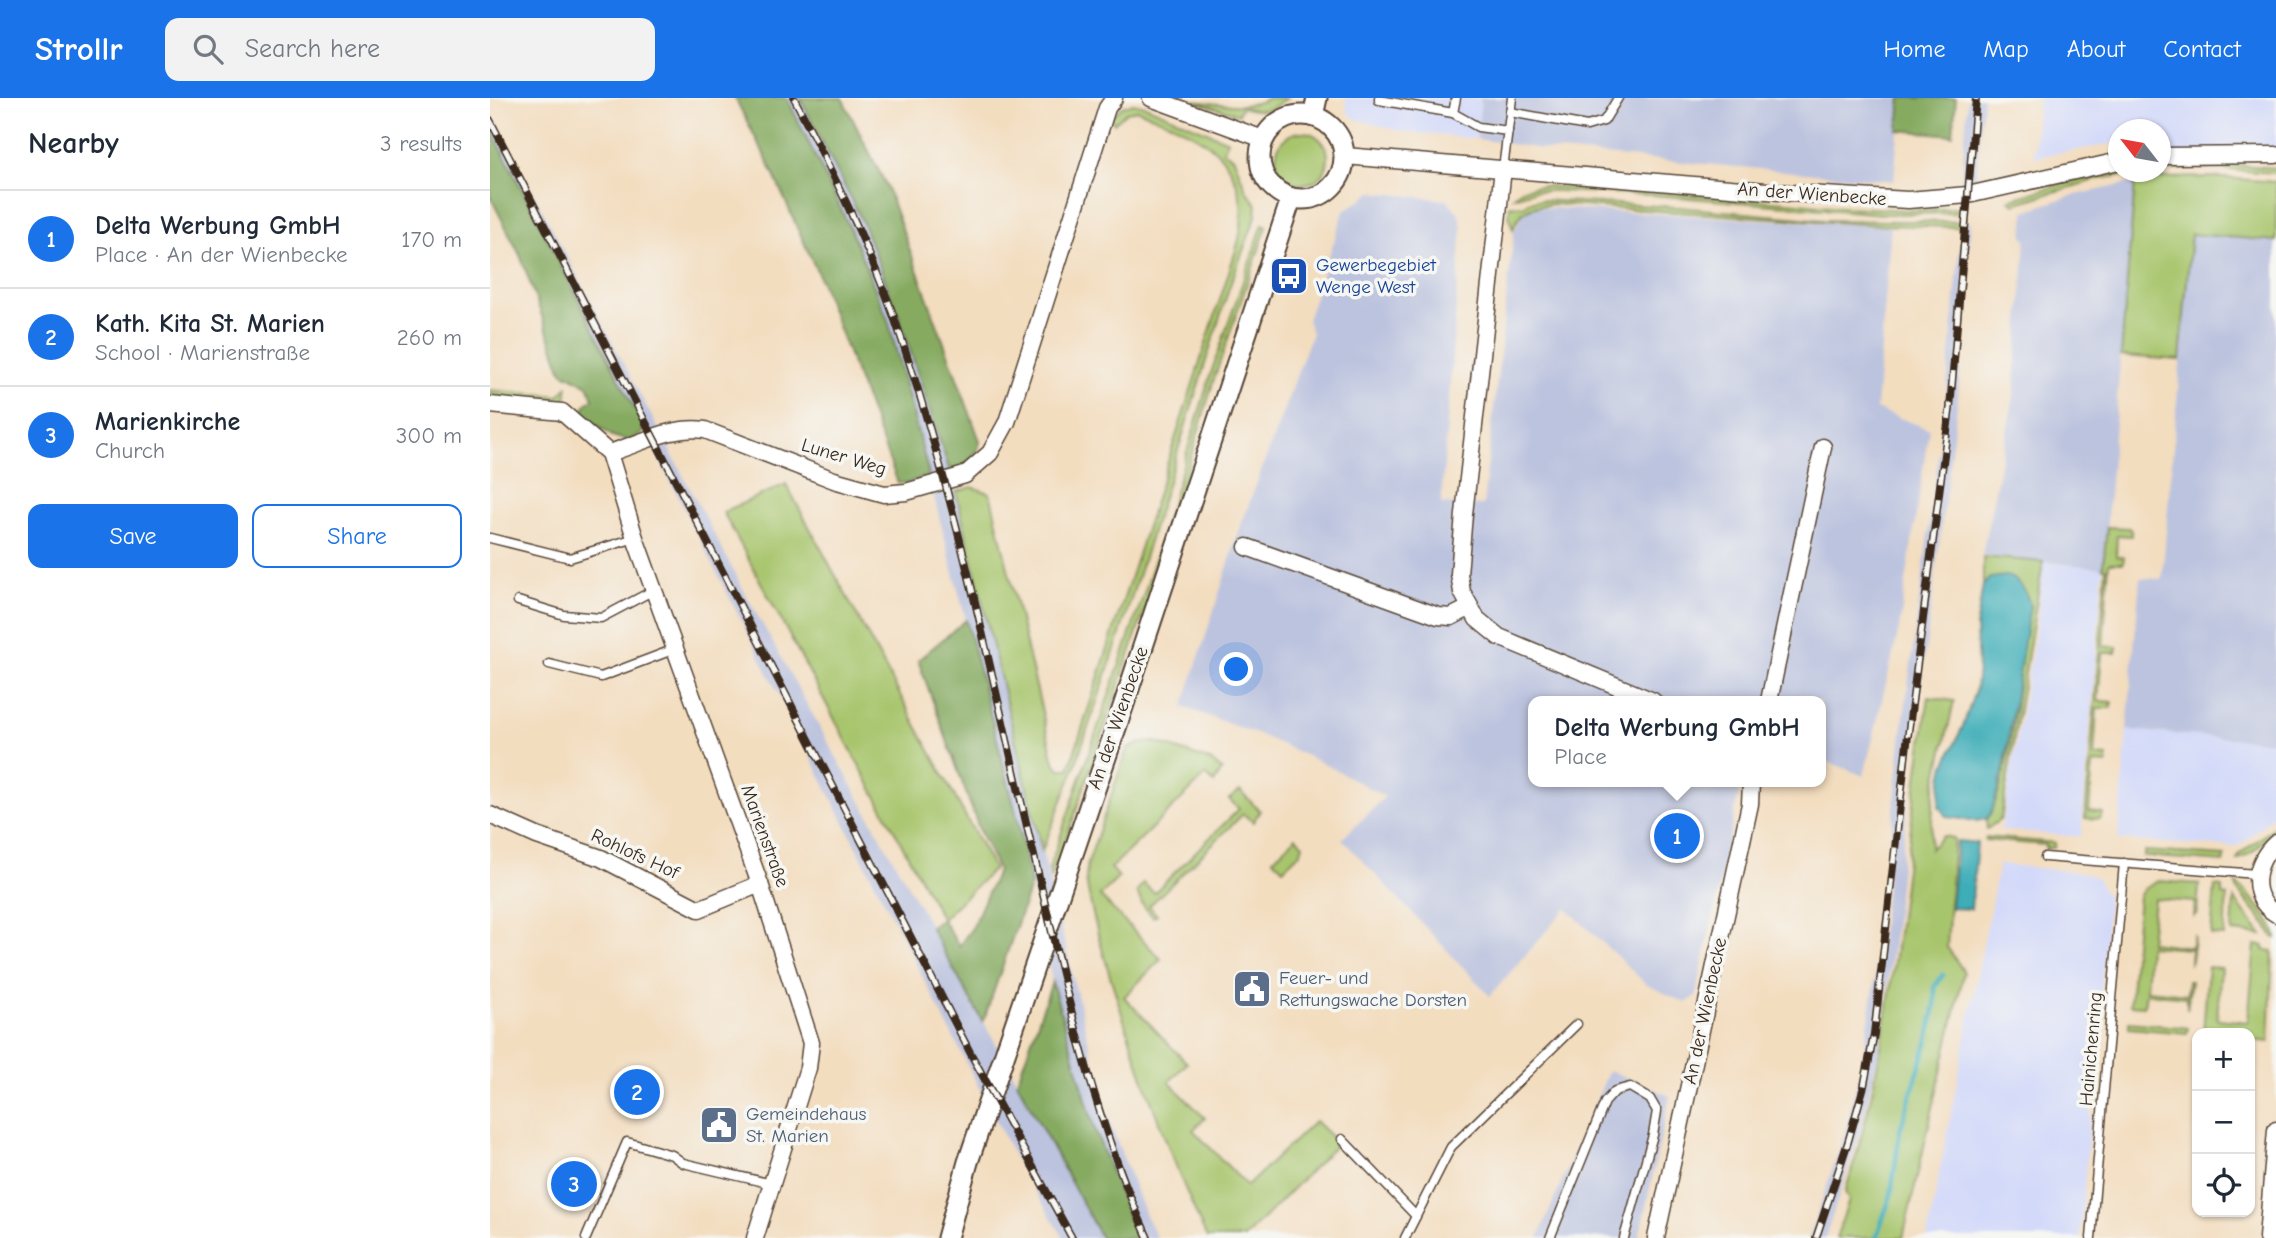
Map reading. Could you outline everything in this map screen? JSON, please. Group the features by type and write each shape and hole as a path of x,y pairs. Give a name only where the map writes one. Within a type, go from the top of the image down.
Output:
{"street":[{"name":"Luner Weg","path":"609,453 666,433 694,428 834,480 884,494 906,492 965,475 990,453 1007,422 1107,108 1114,98"},
{"path":"1151,98 1263,139"},
{"path":"1315,107 1342,143 1345,156 1343,169 1337,181 1317,198 1291,199 1277,192 1267,182 1260,169 1259,154 1269,130 1289,117 1315,107"},
{"path":"2171,156 2276,155"},
{"name":"An der Wienbecke","path":"1345,156 1790,193 1908,200 1968,195 2108,163"},
{"path":"1503,169 1463,524 1460,574 1462,592 1469,608 1486,628 1499,637 1642,696"},
{"name":"An der Wienbecke","path":"947,1238 968,1162 1124,704 1291,199"},
{"path":"490,405 562,412 609,453"},
{"path":"1770,696 1823,447"},
{"name":"Marienstraße","path":"609,453 635,538 760,884 811,1043 808,1068 755,1238"},
{"path":"1247,547 1438,617 1451,617 1469,608"},
{"name":"An der Wienbecke","path":"1656,1238 1752,787"},
{"name":"Rohlofs Hof","path":"490,815 537,836 601,858 699,909 760,884"},
{"path":"2276,843 2266,851 2256,874 2262,900 2276,914"},
{"path":"2267,1238 2276,1130"}],"lane":[{"path":"1379,98 1453,113 1478,127 1508,131"},
{"path":"1453,113 1455,98"},
{"path":"1503,169 1512,98"},
{"path":"1510,112 1587,127 1604,121 1618,98"},
{"path":"490,538 570,558 635,538"},
{"path":"517,601 564,615 601,618 654,590"},
{"path":"549,664 601,677 675,649"},
{"path":"2045,857 2256,874"},
{"name":"Hainichenring","path":"2091,1238 2124,863"},
{"path":"1405,1238 1451,1147 1577,1024"},
{"path":"1550,1238 1605,1102 1615,1091 1629,1087 1650,1099 1657,1111 1653,1135 1624,1238"},
{"path":"1342,1139 1416,1216"},
{"path":"586,1238 627,1142 672,1155 683,1163 772,1184"}],"shaded area":[{"path":"787,98 800,98 862,221 899,316 950,472 1105,1109 1146,1217 1157,1238 1136,1238 1094,1127 1055,994 1016,813 888,320 849,226"},
{"path":"1346,98 1481,98 1477,139 1404,132 1355,119 1347,112"},
{"path":"1481,98 1901,98 1894,181 1548,150 1477,139"},
{"path":"1968,98 1983,98 1976,180 1961,184"},
{"path":"2038,98 2276,98 2276,160 2171,158 2171,119 2108,119 2108,145 2034,157"},
{"path":"490,111 749,600 1045,1132 1101,1238 1064,1238 1018,1164 490,127"},
{"path":"2135,182 2103,568 1982,555 2014,396 2026,239 2023,238 2025,211 2067,197"},
{"path":"1372,192 1447,200 1458,212 1462,227 1441,504 1483,505 1514,231 1523,214 1534,207 1891,227 1876,409 1929,429 1899,629 1864,776 1826,761 1826,696 1528,696 1528,787 1740,787 1696,996 1686,1003 1647,985 1566,908 1490,996 1342,839 1385,797 1327,765 1262,736 1183,707 1238,534 1312,333 1307,320 1344,211"},
{"path":"1962,222 1971,222 1958,398 1915,732 1892,952 1878,1055 1859,1136 1825,1238 1809,1238 1845,1133 1864,1053 1879,952 1902,732 1946,398"},
{"path":"2191,234 2276,242 2276,742 2127,730 2140,578 2162,579"},
{"path":"2044,562 2103,568 2081,837 2001,830 2036,630"},
{"path":"2127,730 2276,742 2274,815 2244,842 2233,847 2118,840"},
{"path":"1999,864 2086,873 2097,879 2107,896 2080,1238 1927,1238"},
{"path":"1609,1070 1670,1096 1639,1238 1538,1238"}],"green space":[{"path":"735,98 787,98 849,226 888,320 929,475 909,483 898,483 816,269 768,162"},
{"path":"800,98 842,98 886,185 980,441 978,450 958,472 950,472 899,316 862,221"},
{"path":"1269,98 1287,98 1266,110 1242,107 1238,114 1192,101 1241,105"},
{"path":"1901,98 1956,98 1953,135 1898,130"},
{"path":"1133,103 1228,141 1223,151 1234,158 1246,190 1257,205 1256,216 1229,288 1118,640 1072,775 1042,851 956,492 972,487 990,493 1054,762 1060,769 1069,769 1236,250 1242,219 1233,175 1215,150 1187,131 1138,110 1126,112 1114,123 1110,118 1121,107"},
{"path":"490,127 643,425 643,433 629,441 612,436 583,415 585,405 593,399 588,385 562,372 520,255 490,196"},
{"path":"1302,132 1321,139 1328,158 1321,177 1302,184 1283,177 1276,158 1283,139"},
{"path":"2196,162 2276,168 2276,173 2199,168 2171,169 2171,164"},
{"path":"2108,172 2108,177 2014,204 2009,200"},
{"path":"2211,177 2276,182 2276,241 2191,234 2180,360 2121,356 2135,182 2171,182 2171,178"},
{"path":"1541,186 1642,190 1844,207 1910,210 1962,208 1963,213 1884,214 1652,195 1558,191 1534,191 1513,197 1526,188"},
{"path":"1539,200 1677,207 1824,220 1962,222 1961,227 1879,225 1553,204 1528,209 1513,229 1509,217 1510,205 1524,206 1528,202"},
{"path":"1263,224 1267,226 1214,379 1152,588 1051,877 1049,869 1147,585 1210,376"},
{"path":"567,387 566,397 559,403 490,395 490,390 559,396"},
{"path":"786,484 994,869 942,919 723,512"},
{"path":"2107,527 2129,528 2131,536 2117,535 2116,556 2124,557 2123,563 2109,563 2103,646 2117,647 2116,653 2102,653 2098,701 2112,702 2111,708 2097,708 2094,756 2107,757 2107,764 2093,763 2089,811 2103,813 2100,819 2085,818"},
{"path":"1983,557 2043,562 2001,819 1987,829 1986,819 1995,803 2003,778 2015,712 2027,594 2013,578 1990,578 1983,585"},
{"path":"966,620 1016,813 1031,884 983,1022 930,927 942,919 959,946 972,928 998,870 981,834 918,660"},
{"path":"1929,697 1954,701 1934,791 1930,849 1943,836 1954,838 1947,947 1964,972 1903,1238 1836,1238 1849,1200 1845,1192 1863,1132 1877,1070"},
{"path":"1156,742 1211,761 1222,770 1214,783 1206,775 1111,868 1119,877 1100,896 1161,959 1124,997 1187,1063 1169,1082 1205,1118 1193,1130 1247,1186 1315,1121 1338,1143 1244,1238 1207,1238 1195,1211 1131,1042 1102,948 1086,880 1087,866 1127,749 1141,743"},
{"path":"1240,791 1260,811 1253,822 1243,814 1149,906 1157,915 1153,917 1142,904 1137,892 1143,883 1154,893 1239,809 1229,799"},
{"path":"2276,826 2276,832 2248,855 2237,860 2240,854"},
{"path":"1296,837 1303,845 1301,852 1283,869 1273,859"},
{"path":"1986,837 2055,843 2054,848 2045,848 2045,845 1985,840"},
{"path":"2144,851 2225,856 2224,862 2144,856"},
{"path":"2158,881 2199,884 2197,913 2194,916 2195,902 2154,899 2150,942 2191,947 2194,934 2192,961 2190,963 2191,949 2149,946 2146,990 2187,994 2188,981 2191,981 2187,1010 2187,997 2146,993 2144,1006 2130,1005 2139,896 2144,889"},
{"path":"2236,884 2260,908 2276,938 2238,891"},
{"path":"2215,886 2222,887 2222,895 2227,896 2224,936 2211,935"},
{"path":"2234,899 2262,935 2232,932"},
{"path":"2255,945 2264,946 2264,950 2273,951 2269,1042 2255,1041 2255,1028 2203,1028 2208,967 2221,968 2217,1019 2248,1022"},
{"path":"1052,982 1094,1127 1136,1238 1101,1238 1017,1082"},
{"path":"2129,1022 2188,1028 2187,1033 2129,1028"}],"water":[{"path":"2006,576 2025,591 2030,605 2003,773 1991,813 1986,819 1976,821 1948,817 1939,807 1941,783 1945,765 1963,726 1976,688 1976,628 1983,585 1990,578"},
{"path":"1957,841 1977,843 1971,909 1951,908"}],"waterway":[{"path":"1876,1238 1891,1195 1900,1130 1928,1040 1935,1004 1935,986 1943,975"}],"railway":[{"path":"794,98 860,233 894,317 915,380 952,509 1079,1040 1109,1140 1148,1238"},
{"path":"1816,1238 1864,1086 1874,1034 1907,743 1950,408 1976,98"},
{"path":"490,120 972,1056 1072,1238"}],"place":[{"name":"Gewerbegebiet Wenge West","path":"1289,276"},
{"name":"Delta Werbung GmbH","path":"1677,836"},
{"name":"Feuer- und Rettungswache Dorsten","path":"1252,989"},
{"name":"Kath. Kita St. Marien","path":"637,1092"},
{"name":"Gemeindehaus St. Marien","path":"719,1125"},
{"name":"Marienkirche","path":"574,1184"}]}
